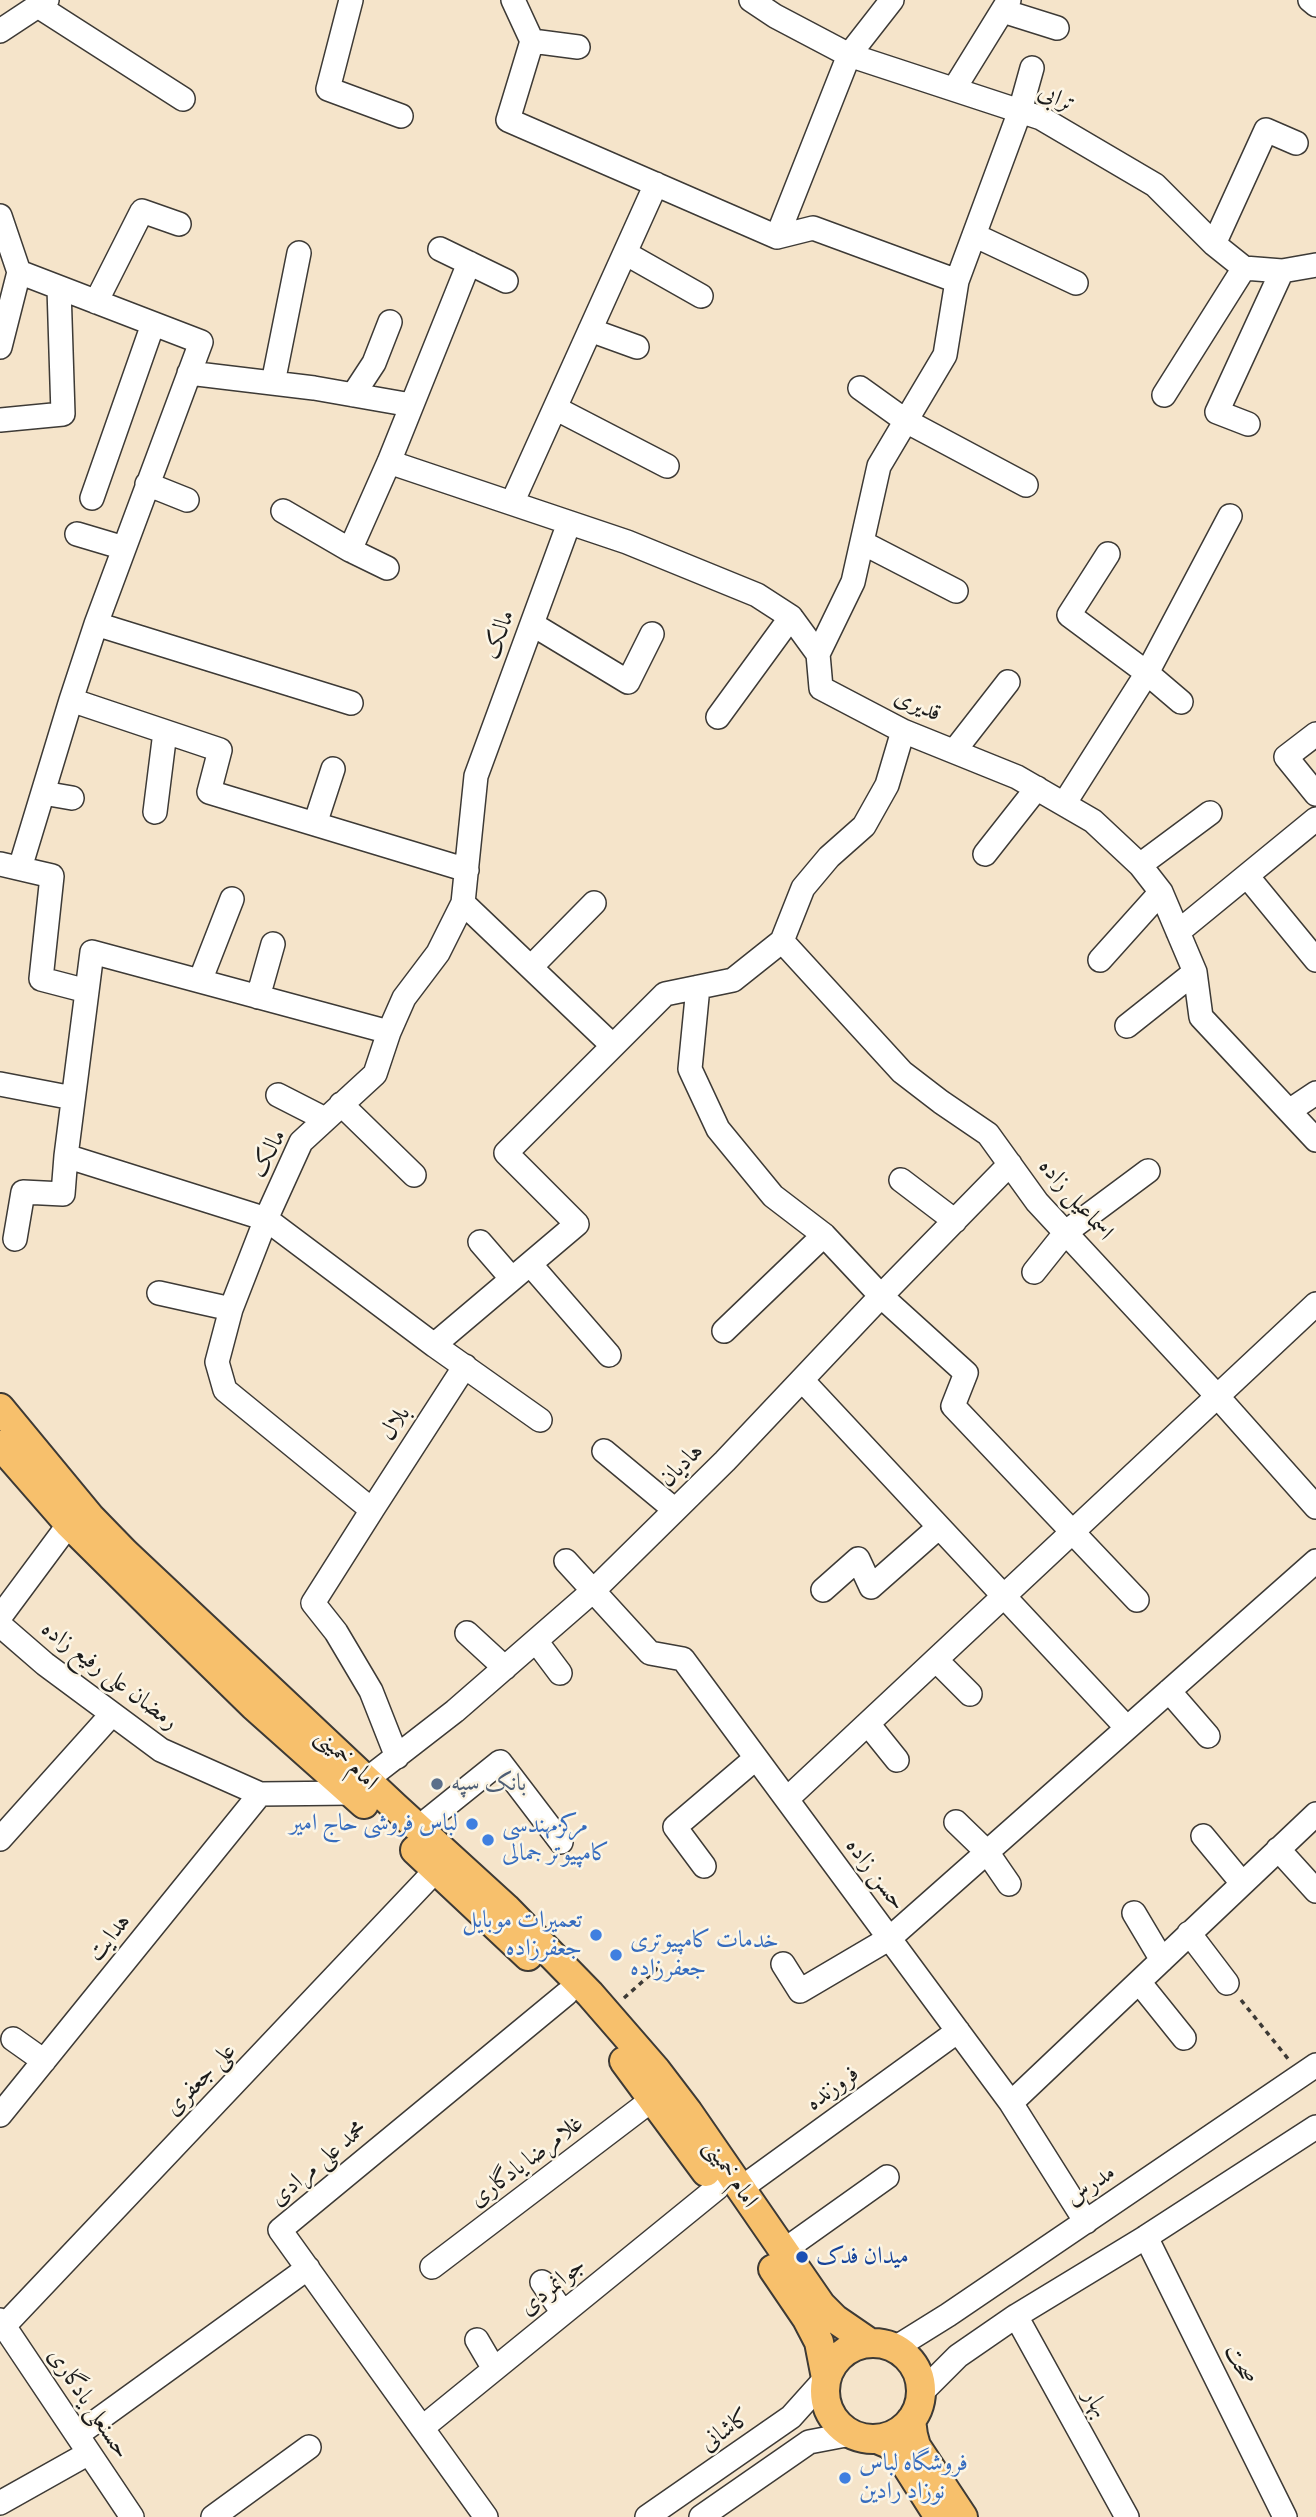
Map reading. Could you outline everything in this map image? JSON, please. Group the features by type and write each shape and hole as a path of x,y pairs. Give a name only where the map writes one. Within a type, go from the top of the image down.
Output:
{"main road":[{"name":"امام خمینی","path":"0,1408 99,1526 360,1787 436,1870 566,1994 783,2251 821,2305 835,2319 882,2345"},
{"name":"امام خمینی","path":"0,1445 69,1524 254,1706 418,1828 506,1908 607,2014 688,2112 728,2189 807,2319 818,2342 826,2378"},
{"path":"864,2437 891,2437 911,2420 921,2393 918,2375 910,2359 882,2345 857,2345 844,2351 834,2361 826,2378 825,2402 839,2427 864,2437 891,2445 939,2517"},
{"path":"911,2420 916,2446 963,2517"}],"street":[{"path":"351,0 328,89 401,116"},
{"path":"513,0 532,41 508,120 777,237 813,228 957,281"},
{"name":"ترابی","path":"751,0 775,16 849,55 1041,118 1155,185 1214,244 1244,268"},
{"path":"777,237 849,55 892,0"},
{"path":"1310,0 1316,5"},
{"path":"0,31 42,3 183,99"},
{"path":"954,89 1006,5 1057,29"},
{"path":"532,41 578,47"},
{"path":"818,654 853,582 879,466 945,355 957,281 1020,111 1032,68"},
{"path":"1214,244 1266,130 1296,143"},
{"path":"512,503 656,184"},
{"path":"96,302 142,211 179,225"},
{"path":"0,347 6,301 19,272 1,221"},
{"path":"974,235 1076,283"},
{"path":"440,249 506,281"},
{"path":"273,383 299,253"},
{"path":"625,253 701,296"},
{"path":"350,550 469,263"},
{"path":"1164,395 1244,268 1282,271 1316,265"},
{"path":"1248,424 1217,412 1282,271"},
{"path":"19,272 201,342 96,624 43,793 10,866 52,876 41,979 87,991"},
{"path":"0,420 64,414 59,288"},
{"path":"353,395 374,363 390,322"},
{"path":"92,498 153,324"},
{"path":"590,330 637,347"},
{"path":"189,373 411,405"},
{"path":"860,387 905,421 1026,485"},
{"path":"555,408 667,466"},
{"name":"قدیری","path":"388,462 627,542 757,595 791,617 818,654 821,688 903,731 1017,777 1094,821 1140,865 1161,892 1195,972 1201,1017 1316,1140"},
{"path":"147,485 187,500"},
{"path":"283,511 387,568"},
{"path":"1064,804 1147,673 1230,516"},
{"name":"مالک","path":"372,1510 225,1390 217,1362 231,1309 266,1219 301,1142 375,1074 404,998 438,953 463,903 476,776 569,523"},
{"path":"77,534 124,548"},
{"path":"863,543 956,591"},
{"path":"1108,554 1069,615 1181,702"},
{"path":"718,717 791,617"},
{"path":"96,624 351,703"},
{"path":"532,624 628,682 652,634"},
{"path":"955,750 1008,682"},
{"path":"71,700 220,750 209,792 467,870"},
{"path":"434,1345 577,1224 506,1153 666,994 733,980 782,941 803,888 829,857 864,826 882,796 903,731"},
{"path":"155,812 165,732"},
{"path":"1316,734 1286,757 1316,794"},
{"path":"315,824 334,769"},
{"path":"985,854 1037,788"},
{"path":"43,793 72,798"},
{"path":"1140,865 1210,813"},
{"path":"1178,932 1316,819"},
{"path":"1247,876 1316,960"},
{"path":"1100,960 1161,892"},
{"path":"200,981 232,899"},
{"path":"463,903 613,1046"},
{"path":"531,967 594,904"},
{"name":"اسماعیل زاده","path":"782,941 902,1072 988,1134 1037,1202 1316,1507"},
{"path":"258,996 272,944"},
{"path":"15,1239 23,1192 64,1194 66,1156 92,952 389,1032"},
{"path":"1127,1026 1195,972"},
{"path":"698,987 690,1069 718,1129 773,1196 824,1235 881,1296 965,1373 953,1406 1137,1600"},
{"path":"0,1084 73,1098"},
{"path":"1289,1111 1316,1093"},
{"path":"278,1095 333,1111 414,1175"},
{"path":"66,1156 266,1219 434,1345 540,1420"},
{"name":"هادیان","path":"360,1787 505,1668 594,1590 1010,1164"},
{"path":"1034,1272 1066,1232 1148,1171"},
{"path":"901,1181 955,1221"},
{"path":"724,1331 824,1235"},
{"path":"480,1242 521,1272 609,1356"},
{"path":"159,1293 231,1309"},
{"path":"787,1799 1316,1304"},
{"name":"بلال","path":"372,1510 465,1367"},
{"path":"802,1380 1127,1728"},
{"path":"604,1451 675,1510"},
{"path":"372,1510 313,1603 337,1632 371,1691 397,1757"},
{"path":"0,1617 69,1524"},
{"path":"823,1590 858,1559 871,1587 939,1527"},
{"path":"783,1964 800,1991 890,1938 1316,1560"},
{"name":"حسن زاده","path":"566,1561 650,1653 683,1659 1011,2103 1086,2222"},
{"name":"رمضان علی رفیع زاده","path":"0,1625 45,1664 161,1750 260,1794 360,1787"},
{"path":"467,1633 505,1668"},
{"path":"536,1641 560,1673"},
{"path":"936,1660 970,1694"},
{"path":"1169,1691 1208,1736"},
{"path":"0,1839 112,1714"},
{"path":"868,1724 897,1760"},
{"path":"704,1866 675,1827 756,1758"},
{"path":"418,1828 500,1762 561,1842"},
{"name":"هدایت","path":"0,2115 260,1794"},
{"path":"1011,2103 1316,1814"},
{"path":"956,1822 986,1852 1009,1885"},
{"path":"1203,1836 1242,1883"},
{"path":"1278,1849 1316,1891"},
{"name":"علی جعفری","path":"2,2323 436,1870"},
{"path":"1134,1913 1162,1960"},
{"path":"1189,1933 1227,1983"},
{"path":"1139,1982 1184,2038"},
{"name":"محمد علی مرادی","path":"486,2517 281,2230 566,1994"},
{"name":"فروزنده","path":"728,2189 958,2031"},
{"path":"13,2039 44,2061"},
{"name":"مدرس","path":"882,2345 948,2315 1309,2070"},
{"name":"غلامرضا یادگاری","path":"432,2267 653,2099"},
{"path":"921,2393 958,2356 1016,2316 1146,2237 1316,2127"},
{"path":"783,2251 887,2178"},
{"name":"جوانمردی","path":"422,2428 562,2313 728,2189"},
{"name":"صحت","path":"1146,2237 1285,2517"},
{"path":"0,2503 83,2444 308,2268"},
{"path":"542,2282 562,2313"},
{"name":"بهار","path":"1016,2316 1127,2517"},
{"name":"حسنعلی یادگاری","path":"2,2323 132,2517"},
{"path":"477,2340 494,2369"},
{"name":"کاشانی","path":"647,2517 791,2417 826,2378"},
{"path":"701,2517 809,2442 864,2437"},
{"path":"213,2517 309,2447"}],"path":[{"path":"607,2014 659,1967"},
{"path":"1227,1983 1309,2070"}],"place":[{"name":"بانک سپه","path":"437,1784"},
{"name":"لباس فروشی حاج امیر","path":"472,1824"},
{"name":"مرکزمهندسی کامپیوتر جمالی","path":"488,1840"},
{"name":"تعمیرات موبایل جعفرزاده","path":"596,1935"},
{"name":"خدمات کامپیوتری جعفرزاده","path":"616,1955"},
{"name":"میدان فدک","path":"802,2257"},
{"name":"فروشگاه لباس نوزاد رادین","path":"845,2478"}]}
